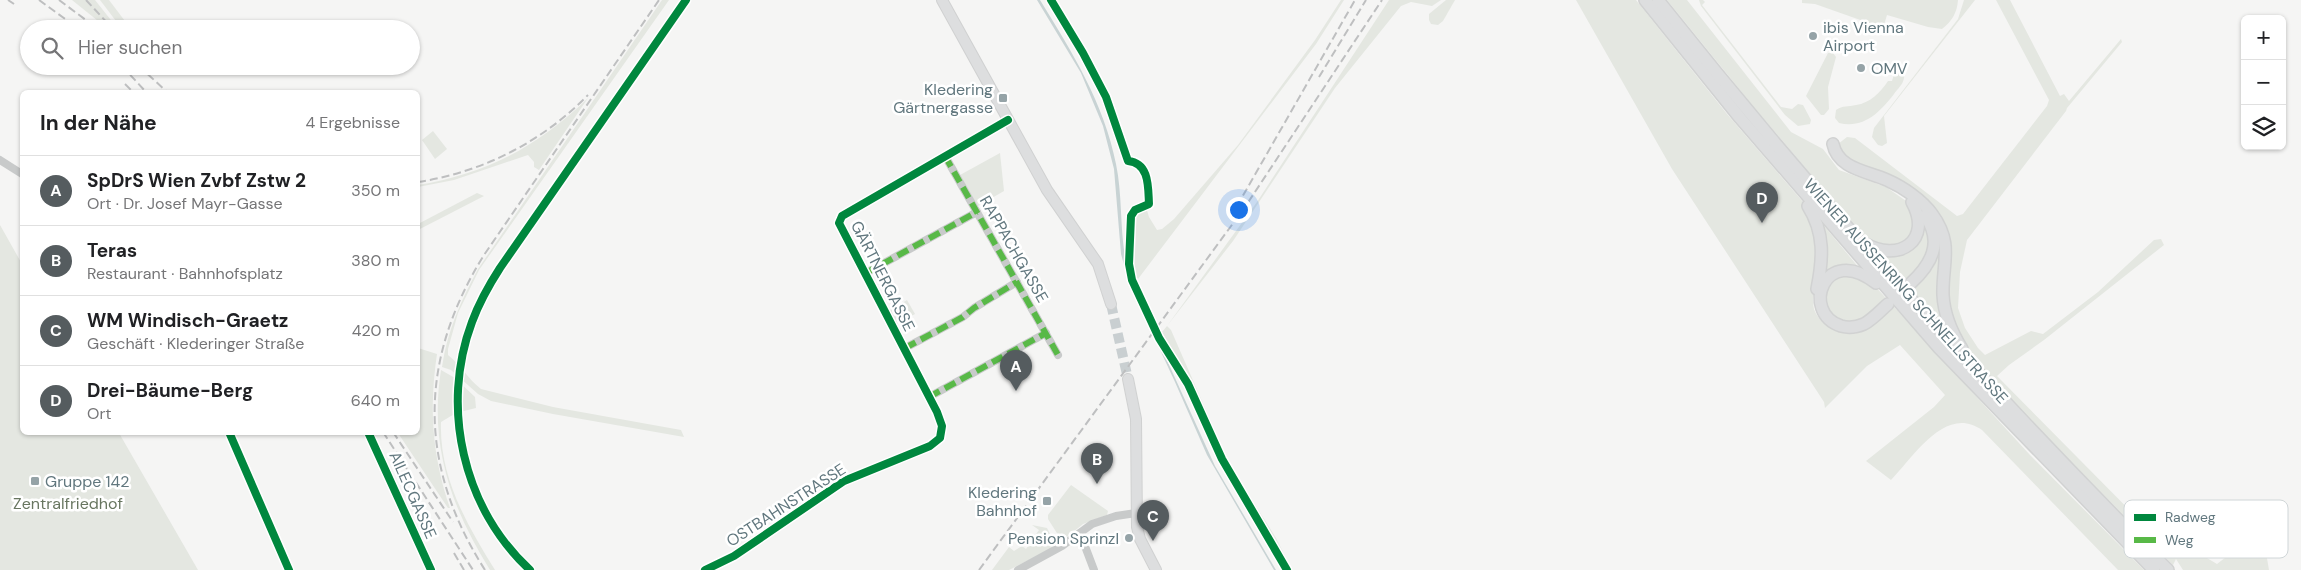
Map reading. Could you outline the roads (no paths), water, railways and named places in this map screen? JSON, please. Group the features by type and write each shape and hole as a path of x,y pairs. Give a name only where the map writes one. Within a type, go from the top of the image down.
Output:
{"highway":[{"name":"WIENER AUSSENRING SCHNELLSTRASSE","path":"1645,0 1798,187 1939,348 2124,539"},
{"name":"WIENER AUSSENRING SCHNELLSTRASSE","path":"1658,0 1754,119 1854,236 1976,372 2124,526"},
{"path":"1828,145 1843,162 1851,167 1888,180 1931,213 1944,234 1947,258 1943,283 1946,311 1954,336 1976,372"},
{"path":"1798,187 1815,217 1820,232 1822,264 1816,297 1819,310 1825,320 1833,327 1854,331 1865,328 1889,305 1863,324 1844,327 1835,324 1822,309 1821,288 1826,280 1842,270 1860,271 1875,282 1927,338 1939,348"},
{"path":"1854,236 1884,252 1892,252 1907,246 1918,231 1918,212 1914,200"},
{"path":"1911,285 1930,268 1938,248 1935,225 1914,200"},
{"name":"WIENER AUSSENRING SCHNELLSTRASSE","path":"2142,558 2154,570"},
{"name":"WIENER AUSSENRING SCHNELLSTRASSE","path":"2156,558 2168,570"}],"main road":[{"path":"942,0 1047,190 1098,264 1111,304"},
{"path":"1128,379 1136,419 1136,513 1140,539 1156,570"}],"street":[{"path":"530,570 512,551 490,522 474,488 464,459 459,428 457,395 460,366 467,337 479,306 500,268 686,0"},
{"name":"GÄRTNERGASSE","path":"937,412 840,223 842,216 1008,120"},
{"name":"RAPPACHGASSE","path":"945,156 1058,355"},
{"path":"0,160 20,173"},
{"path":"866,273 977,212"},
{"path":"905,348 963,317 974,308 1017,282"},
{"path":"929,397 1046,333"},
{"name":"OSTBAHNSTRASSE","path":"705,570 734,556 844,481 934,444 940,438 942,429 937,412"},
{"path":"230,435 290,570"},
{"path":"1018,570 1062,546 1092,524 1108,518 1136,513"},
{"path":"1080,533 1094,570"}],"tunnel":[{"path":"1111,304 1128,379"}],"railway":[{"path":"8,0 14,4"},
{"path":"39,0 67,20"},
{"path":"59,0 86,20"},
{"path":"86,0 105,20"},
{"path":"485,570 463,531 447,491 438,452 435,413 438,374 447,334 462,295 484,255 659,0"},
{"path":"1237,206 1355,0"},
{"path":"1319,77 1366,0"},
{"path":"979,570 1245,207 1382,0"},
{"path":"130,75 144,90"},
{"path":"149,75 165,90"},
{"path":"125,84 131,90"},
{"path":"420,182 466,171 510,152 531,141 551,127 588,95"},
{"path":"385,435 473,570"},
{"path":"395,435 453,522"},
{"path":"454,553 464,570"}],"place":[{"name":"ibis Vienna Airport","path":"1813,36"},
{"name":"OMV","path":"1861,68"},
{"name":"Kledering Gärtnergasse","path":"1003,98"},
{"name":"Drei-Bäume-Berg","path":"1762,223"},
{"name":"SpDrS Wien Zvbf Zstw 2","path":"1016,391"},
{"name":"Gruppe 142","path":"35,481"},
{"name":"Teras","path":"1097,484"},
{"name":"Kledering Bahnhof","path":"1047,501"},
{"name":"Pension Sprinzl","path":"1129,538"},
{"name":"WM Windisch-Graetz","path":"1153,541"}],"park label":[{"name":"Zentralfriedhof","path":"68,503"}]}
